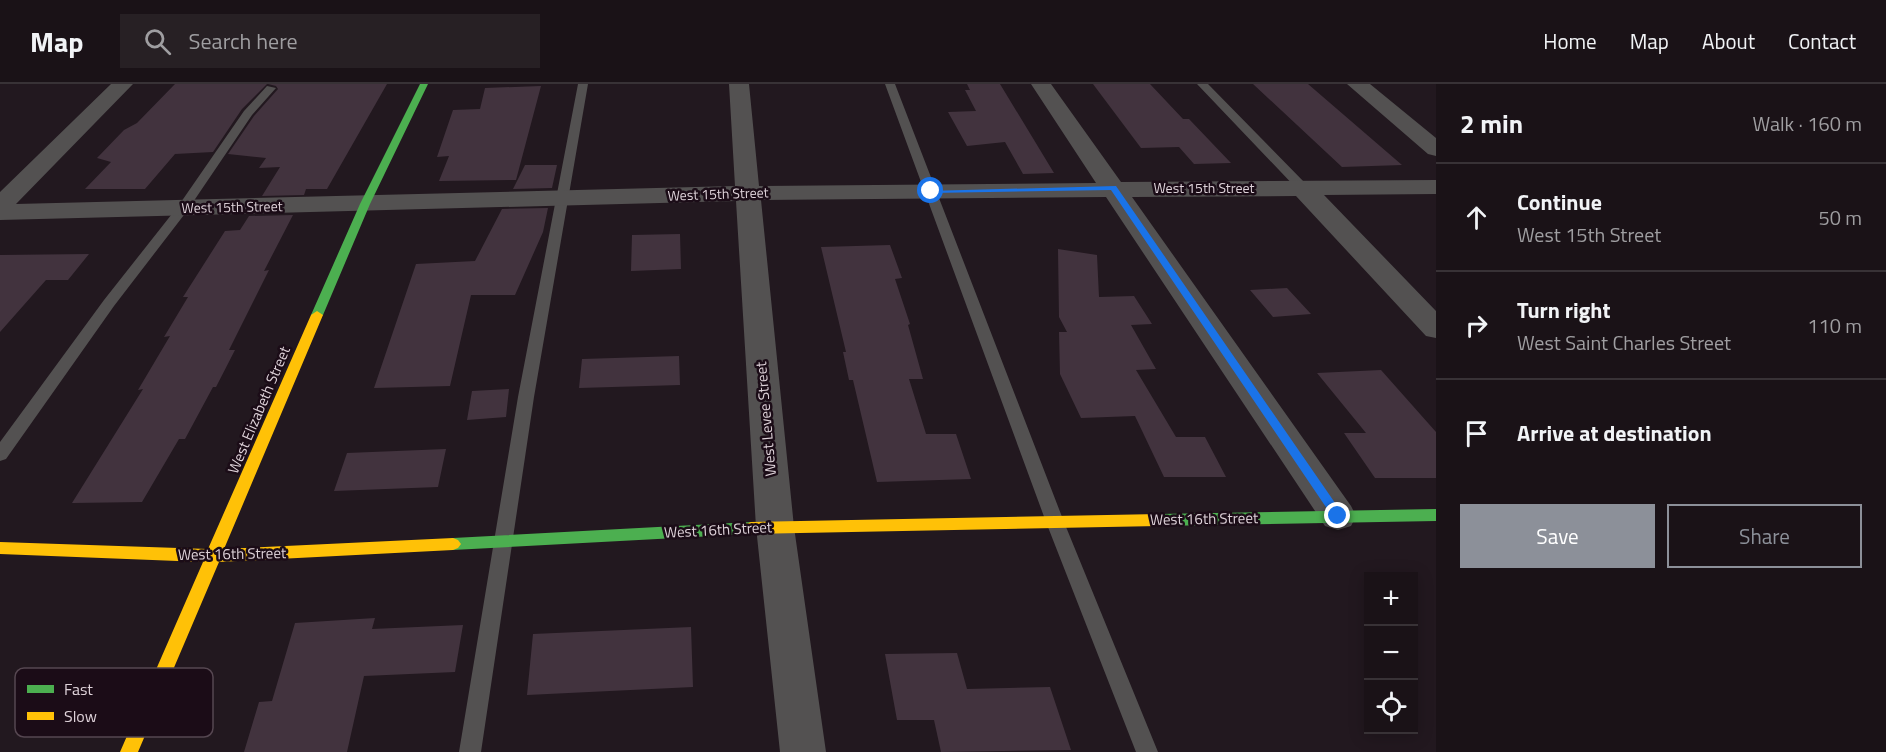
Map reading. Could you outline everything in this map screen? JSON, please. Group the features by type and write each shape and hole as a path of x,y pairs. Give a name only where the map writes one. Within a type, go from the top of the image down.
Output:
{"street":[{"path":"0,206 123,84"},
{"name":"West Elizabeth Street","path":"165,668 365,204 424,84"},
{"name":"West Levee Street","path":"739,84 746,193 775,527 803,752"},
{"path":"1041,84 1338,516"},
{"path":"1357,84 1436,149"},
{"path":"1302,187 1436,329"},
{"name":"West 15th Street","path":"0,212 746,193 1436,187"},
{"name":"West 16th Street","path":"0,548 214,556 775,527 1436,515"},
{"name":"West Elizabeth Street","path":"129,752 136,737"}],"lane":[{"path":"470,752 526,397 583,84"},
{"path":"890,84 1055,522 1147,752"},
{"path":"1202,84 1302,187"},
{"path":"0,454 109,303 183,208 248,113 271,87"}],"building":[{"path":"175,84 267,84 242,109 213,152 175,154 145,189 85,189 111,162 97,158 124,130 137,123"},
{"path":"268,84 387,84 327,189 306,189 304,195 262,196 280,167 259,168 266,158 228,154 254,116 278,89"},
{"path":"967,84 1000,84 1054,173 1023,174 1005,142 967,146 948,112 976,111 965,90 970,90"},
{"path":"1093,84 1150,84 1183,119 1189,119 1231,163 1194,164 1179,147 1141,148"},
{"path":"1253,84 1308,84 1402,165 1342,167"},
{"path":"541,86 516,180 439,181 449,156 437,157 453,110 480,109 485,88"},
{"path":"525,165 557,165 552,188 513,189"},
{"path":"548,208 543,232 515,295 471,295 450,386 374,388 416,264 475,261 502,209"},
{"path":"293,215 264,271 269,270 229,350 235,350 216,387 213,387 185,439 179,439 142,502 72,503 143,389 138,390 170,336 164,337 188,297 183,297 225,231 240,230 249,216"},
{"path":"680,234 681,269 631,271 632,235"},
{"path":"890,245 902,278 895,279 910,324 908,325 923,379 909,379 926,434 956,434 971,479 877,482 853,380 849,380 843,352 846,352 821,247"},
{"path":"1058,249 1097,255 1099,297 1134,296 1152,324 1131,325 1156,369 1136,370 1176,437 1205,437 1226,477 1164,477 1135,416 1081,418 1060,374 1059,332 1067,332 1059,317"},
{"path":"89,254 68,280 46,280 0,332 0,255"},
{"path":"1287,288 1311,314 1273,317 1250,290"},
{"path":"679,356 680,385 579,388 582,359"},
{"path":"1381,370 1436,432 1436,478 1375,478 1344,433 1366,433 1317,373"},
{"path":"509,389 506,417 467,420 472,391"},
{"path":"446,449 438,487 334,491 347,453"},
{"path":"375,618 372,629 463,625 455,672 364,676 347,752 244,752 259,702 272,701 295,623"},
{"path":"691,627 693,687 527,695 533,634"},
{"path":"957,653 967,689 1050,687 1071,750 941,752 934,720 897,720 885,654"}],"traffic: fast":[{"path":"317,315 365,204 424,84"},
{"path":"1159,520 1436,515"},
{"path":"453,544 751,528"}],"traffic: slow":[{"path":"165,668 317,315"},
{"path":"751,528 1159,520"},
{"path":"0,548 214,556 453,544"},
{"path":"129,752 135,737"}],"route":[{"path":"931,191 1114,188 1338,516"}]}
